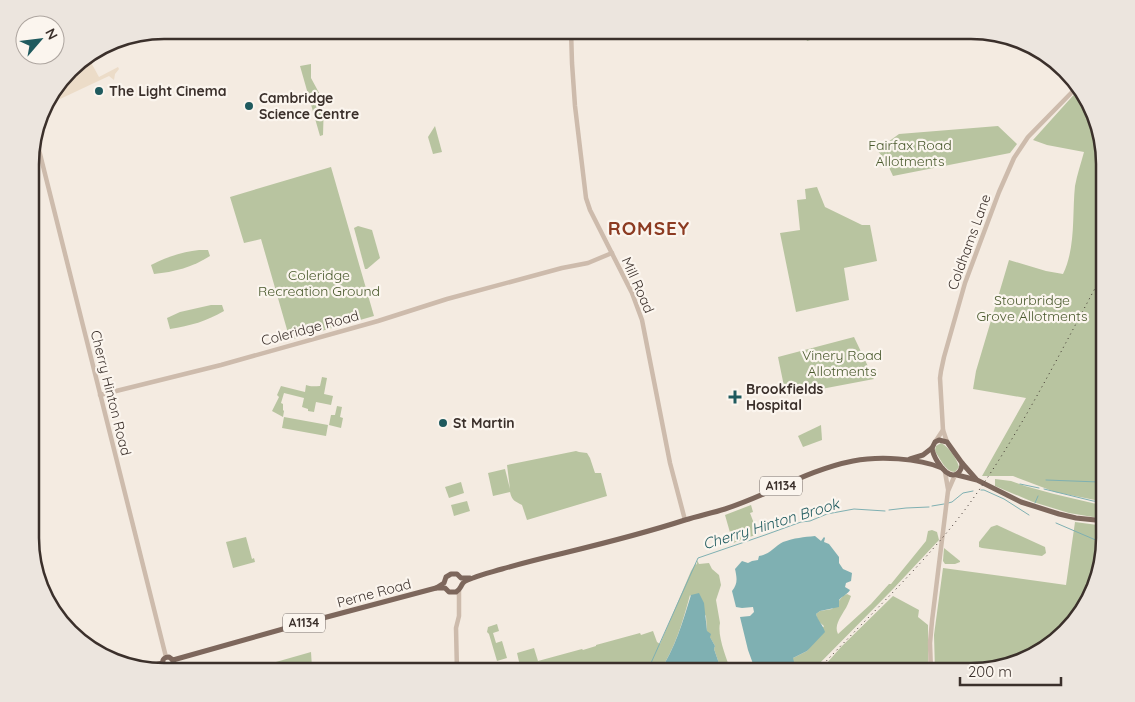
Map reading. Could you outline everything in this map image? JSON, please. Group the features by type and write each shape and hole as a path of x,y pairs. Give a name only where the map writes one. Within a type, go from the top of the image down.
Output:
{"main road":[{"path":"944,470 933,454 932,448 935,442 940,440 947,442"},
{"name":"A1134","path":"947,442 977,480"},
{"name":"A1134","path":"907,460 923,455 932,448"},
{"name":"A1134","path":"685,520 736,505 829,466 865,459 888,458 932,464 949,474 977,480 1021,502 1076,518 1096,520"},
{"path":"956,475 961,470 962,463"},
{"name":"Perne Road","path":"456,592 449,592 444,585 446,577 451,574 457,574 462,581 535,560 642,534 685,520"},
{"path":"456,592 462,581"},
{"name":"Perne Road","path":"173,660 444,585"},
{"path":"163,663 166,657 173,660"}],"street":[{"name":"Mill Road","path":"571,39 572,77 584,192 590,210 632,293 642,320 670,464 685,520"},
{"name":"Coldhams Lane","path":"947,442 943,430 941,366 965,283 999,192 1014,158 1028,137 1073,91"},
{"name":"Cherry Hinton Road","path":"40,153 166,657"},
{"name":"Coleridge Road","path":"100,396 213,367 447,299 562,268 588,263 612,253"},
{"path":"935,442 943,430"},
{"path":"931,663 932,621 948,491 944,470"},
{"path":"948,491 956,475"},
{"path":"456,592 459,604 456,628 457,663"}],"green space":[{"path":"311,64 311,78 324,102 323,135 320,136 300,66"},
{"name":"Stourbridge Grove Allotments","path":"1075,94 1090,124 1096,155 1096,500 1055,492 1013,476 982,476 1026,398 973,389 976,371 1009,260 1063,274 1072,242 1075,186 1084,152 1047,145 1033,140"},
{"path":"435,126 442,152 433,154 428,137"},
{"name":"Fairfax Road Allotments","path":"998,126 1017,144 1010,153 893,176 886,161 877,150 899,134"},
{"name":"Coleridge Recreation Ground","path":"331,167 374,316 290,340 261,239 244,243 230,197"},
{"path":"817,187 825,207 862,225 870,225 877,261 844,268 849,300 796,312 780,233 800,230 797,200 806,199 805,189"},
{"path":"358,226 372,230 380,258 367,269 365,269 354,228"},
{"path":"208,250 210,256 183,268 154,274 151,265 174,255"},
{"path":"211,305 222,305 224,311 198,323 170,329 167,318 180,312"},
{"name":"Vinery Road Allotments","path":"854,337 874,379 816,390 815,392 786,396 778,357"},
{"path":"322,377 327,378 324,394 333,396 331,405 316,402 314,412 308,411 308,409 302,407 304,398 284,393 281,403 283,404 284,411 283,417 272,411 279,397 277,395 281,386 305,392 306,385 320,386"},
{"path":"337,406 342,407 340,417 343,418 341,428 329,425 331,415 335,415"},
{"path":"284,417 328,425 326,436 282,428"},
{"path":"821,425 822,440 803,447 798,436"},
{"path":"941,443 950,450 956,460 959,467 955,472 946,468 936,453 936,446"},
{"path":"576,451 587,453 595,473 601,473 607,496 527,520 522,505 513,499 510,492 493,496 488,473 505,469 510,489 507,465"},
{"path":"995,479 1011,481 1096,504 1096,518 1069,513 1033,502 995,486"},
{"path":"461,482 464,493 449,498 445,487"},
{"path":"467,501 470,511 454,516 451,505"},
{"path":"751,505 753,512 750,513 758,534 733,543 725,515"},
{"path":"1075,522 1096,525 1094,563 1087,586 1080,601 1060,627 1034,647 1011,657 980,663 935,663 934,635 943,568 1066,585"},
{"path":"997,525 1045,547 1046,553 1042,556 979,547 979,542 991,527"},
{"path":"928,531 937,532 939,540 820,663 790,663 793,658 807,651 824,626 818,621 816,614 820,611 832,609 843,596 847,594 851,596 838,622 838,634 891,584 926,541"},
{"path":"246,537 252,559 254,558 255,562 233,568 226,542"},
{"path":"944,548 960,562 945,564 943,561"},
{"path":"697,560 699,564 709,563 712,569 719,575 721,585 716,600 720,634 728,663 719,663 714,649 715,646 707,632 706,616 690,595 681,625 665,663 519,663 517,653 534,648 538,661 653,631 657,642 660,644 691,571 696,563 697,565"},
{"path":"893,596 919,610 918,617 928,625 929,663 827,663"},
{"path":"497,624 499,631 493,633 496,643 502,641 507,658 497,661 487,632 488,627"},
{"path":"311,652 312,663 272,663"}],"shaded area":[{"path":"91,63 99,77 118,67 119,69 115,74 114,80 109,76 60,99 58,96 70,81"}],"water":[{"path":"815,536 821,541 824,537 824,542 829,544 839,557 839,563 843,569 852,573 851,581 846,583 845,587 850,590 839,600 839,607 820,611 816,614 825,632 807,651 793,658 794,663 753,663 740,617 750,616 754,612 753,607 736,607 732,591 736,581 735,569 742,561 748,563 758,560 759,556 769,552 783,542"},
{"path":"699,593 704,603 707,631 711,634 710,637 715,646 714,649 719,663 665,663 682,625 691,595"}],"waterway":[{"path":"1046,480 1096,482"},
{"path":"1020,484 1039,488"},
{"path":"1044,489 1096,501"},
{"name":"Cherry Hinton Brook","path":"981,490 1004,499 1029,515"},
{"name":"Cherry Hinton Brook","path":"948,503 963,493 973,491"},
{"name":"Cherry Hinton Brook","path":"1035,503 1038,496"},
{"name":"Cherry Hinton Brook","path":"932,506 944,504"},
{"name":"Cherry Hinton Brook","path":"889,510 929,507"},
{"name":"Cherry Hinton Brook","path":"651,663 698,558 827,514 854,509 885,511"},
{"path":"1056,523 1096,540"}],"railway":[{"path":"825,663 913,571 967,507 1023,421 1096,287"}],"place":[{"name":"The Light Cinema","path":"99,91"},
{"name":"Cambridge Science Centre","path":"249,106"},
{"name":"Brookfields Hospital","path":"735,397"},
{"name":"St Martin","path":"443,423"}],"district":[{"name":"ROMSEY","path":"649,228"}]}
